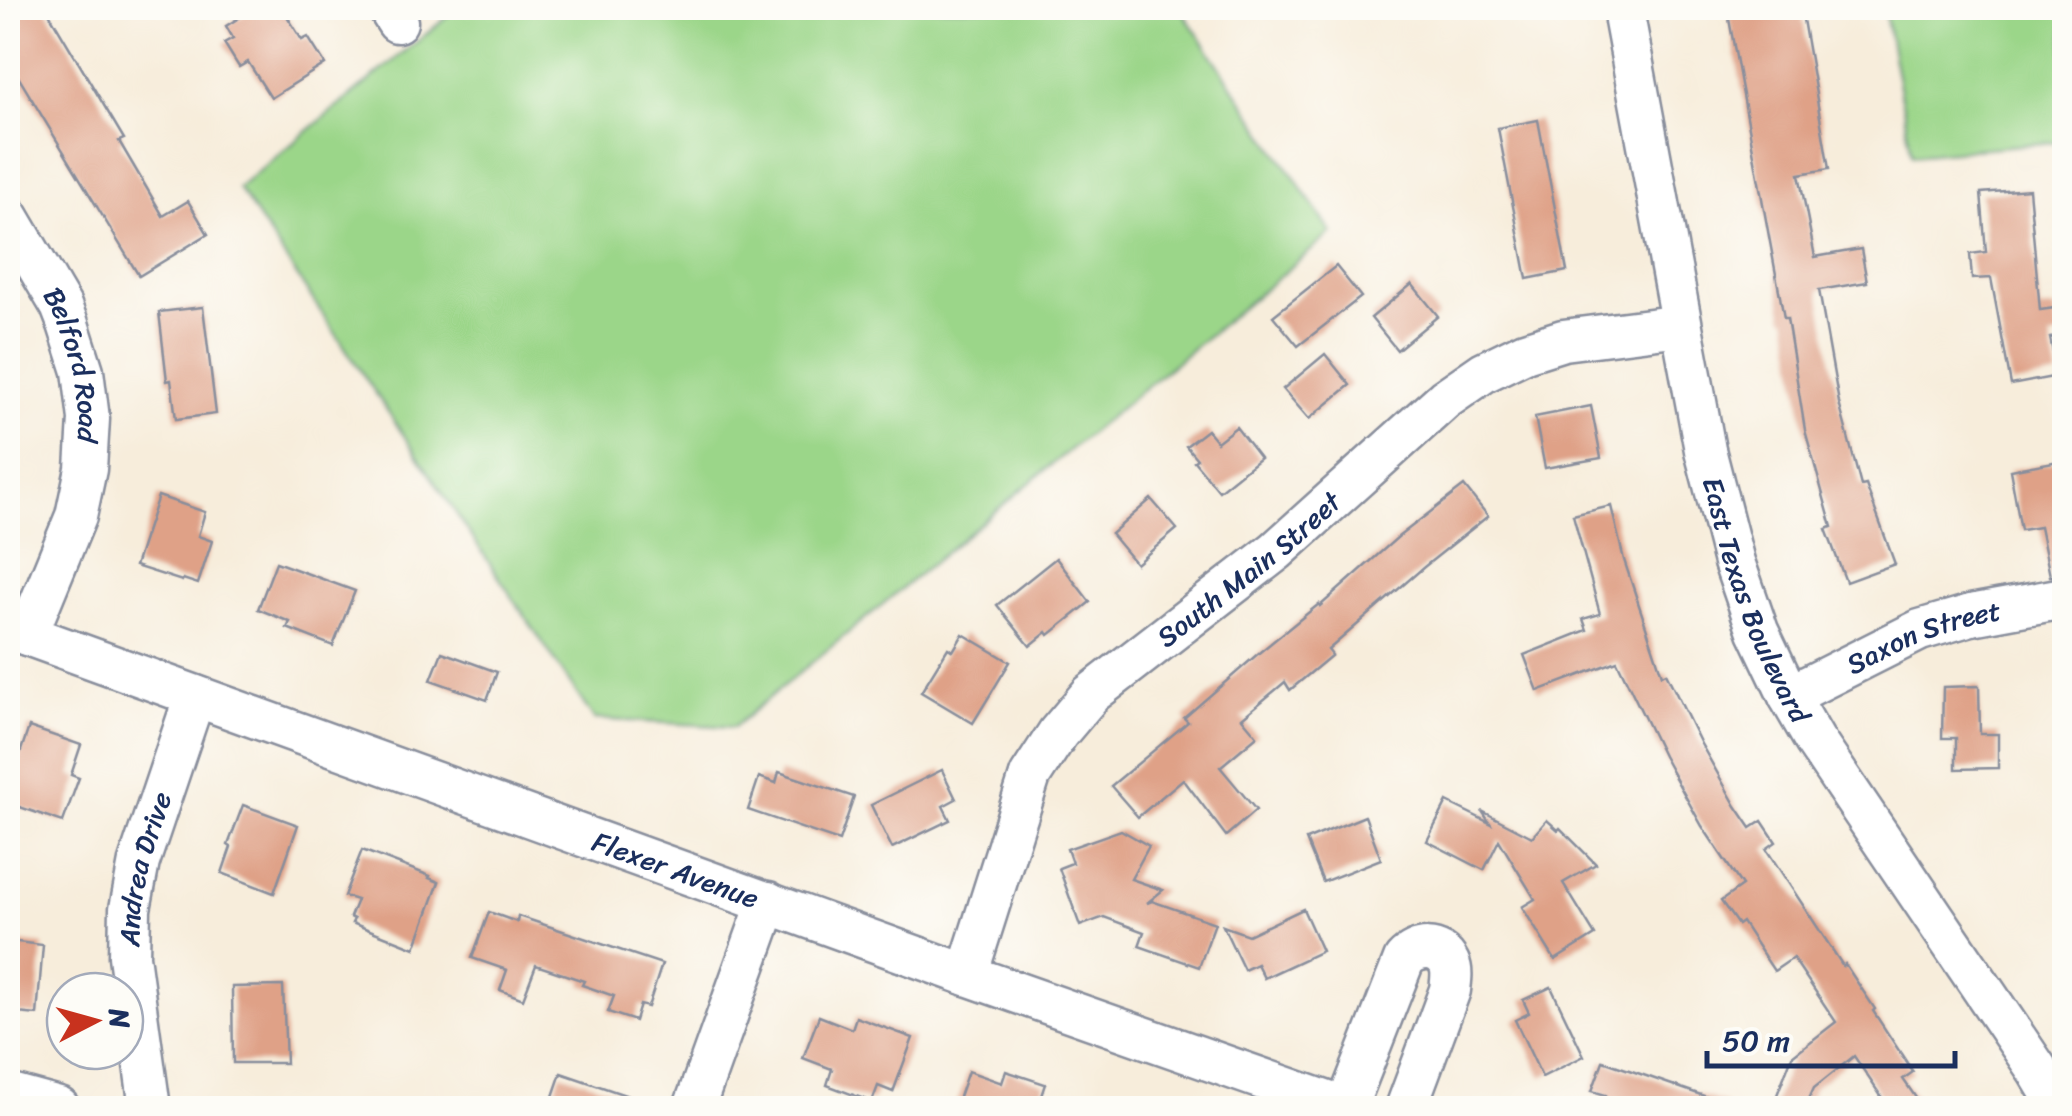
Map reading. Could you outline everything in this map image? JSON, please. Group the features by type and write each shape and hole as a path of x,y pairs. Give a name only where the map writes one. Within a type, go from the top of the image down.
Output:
{"street":[{"name":"East Texas Boulevard","path":"1625,21 1705,450 1734,562 1758,631 1815,741 2060,1108"},
{"name":"Belford Road","path":"8,216 61,306 83,371 89,419 86,469 76,516 17,631"},
{"name":"South Main Street","path":"966,975 1030,776 1058,732 1091,694 1276,551 1446,400 1484,372 1563,340 1681,325"},
{"name":"Saxon Street","path":"1789,696 1920,630 1970,615 2064,598"},
{"name":"Flexer Avenue","path":"17,631 1345,1108"},
{"name":"Andrea Drive","path":"150,1108 129,956 130,909 139,862 194,696"},
{"path":"694,1108 768,902"},
{"path":"1345,1108 1404,960 1410,952 1431,949 1440,952 1449,963 1450,990 1406,1108"},
{"path":"8,1094 60,1108"}],"green space":[{"path":"458,8 1180,8 1332,233 734,727 594,719 238,188"},
{"path":"1884,8 2064,8 2064,141 1912,155"}],"building":[{"path":"8,8 46,8 124,139 119,141 163,216 188,201 208,234 139,276 8,60"},
{"path":"255,8 282,8 302,40 308,37 325,64 271,98 248,62 239,67 224,43 233,38 226,26"},
{"path":"1727,8 1801,8 1829,169 1799,174 1815,257 1861,249 1867,282 1819,290 1839,403 1861,486 1866,485 1895,564 1846,582 1826,529 1832,527 1805,430"},
{"path":"1538,120 1567,271 1527,279 1498,128"},
{"path":"2029,189 2040,310 2055,308 2060,336 2050,338 2058,376 2011,385 1991,278 1972,279 1970,254 1986,252 1981,193"},
{"path":"1336,266 1361,297 1298,346 1273,316"},
{"path":"1412,284 1438,316 1397,350 1371,318"},
{"path":"203,307 216,414 176,419 159,312"},
{"path":"1325,354 1350,385 1309,419 1283,389"},
{"path":"1591,406 1601,458 1545,468 1535,417"},
{"path":"1236,427 1260,458 1219,491 1186,446 1207,430 1217,442"},
{"path":"2064,460 2064,575 2050,576 2040,527 2021,530 2010,470"},
{"path":"1464,486 1488,516 1328,650 1332,655 1290,690 1285,682 1242,718 1257,736 1220,767 1256,810 1226,836 1183,779 1138,817 1111,786 1188,722 1184,718 1260,652"},
{"path":"158,496 205,512 198,536 212,541 198,584 135,566"},
{"path":"1151,499 1177,529 1136,564 1111,534"},
{"path":"1611,506 1624,560 1662,675 1666,673 1701,744 1751,828 1762,821 1776,842 1766,849 1875,1009 1913,1072 1903,1079 1923,1108 1889,1108 1854,1056 1814,1088 1805,1108 1772,1108 1792,1056 1836,1022 1793,958 1774,971 1742,922 1738,925 1721,901 1742,886 1702,826 1663,756 1617,661 1538,691 1524,655 1587,630 1583,619 1600,614 1573,515"},
{"path":"1056,558 1090,602 1030,646 997,605"},
{"path":"276,562 355,591 333,646 287,628 290,622 258,609"},
{"path":"963,634 1010,662 973,723 921,692 948,648 953,651"},
{"path":"442,652 497,672 487,700 431,680"},
{"path":"1979,686 1980,734 1998,734 1998,768 1956,769 1956,738 1942,738 1943,687"},
{"path":"29,727 81,745 71,775 79,778 63,822 8,803"},
{"path":"942,770 956,799 943,806 950,820 892,848 871,805"},
{"path":"779,772 854,797 839,841 748,810 759,777 776,783"},
{"path":"1447,802 1490,823 1482,811 1532,837 1547,820 1560,828 1596,864 1563,883 1595,935 1555,960 1522,907 1535,899 1499,840 1484,870 1427,841"},
{"path":"243,805 298,825 274,893 222,873"},
{"path":"1365,816 1381,859 1323,882 1306,840"},
{"path":"1121,830 1149,846 1131,879 1163,890 1147,903 1152,901 1215,923 1199,967 1139,946 1144,932 1104,917 1080,926 1059,868 1072,863 1067,849"},
{"path":"362,850 439,882 415,948 352,923 354,919 350,917 357,900 344,896"},
{"path":"1303,909 1322,951 1264,978 1257,964 1244,970 1223,926 1248,935"},
{"path":"489,912 517,922 518,916 662,964 648,1007 640,1005 635,1021 608,1012 614,996 536,965 523,999 500,990 507,970 472,958"},
{"path":"8,941 43,945 37,1015 8,1012"},
{"path":"283,986 286,1063 233,1063 232,987"},
{"path":"1551,987 1584,1056 1542,1077 1515,1020 1529,1013 1523,1000"},
{"path":"819,1016 852,1029 856,1017 913,1038 893,1092 878,1086 872,1102 827,1085 832,1069 803,1058"},
{"path":"1603,1061 1727,1104 1727,1108 1602,1108 1606,1095 1592,1091"},
{"path":"968,1071 1002,1083 1006,1071 1045,1084 1041,1096 1064,1104 1063,1108 955,1108"},
{"path":"561,1073 652,1104 651,1108 549,1108"}]}
